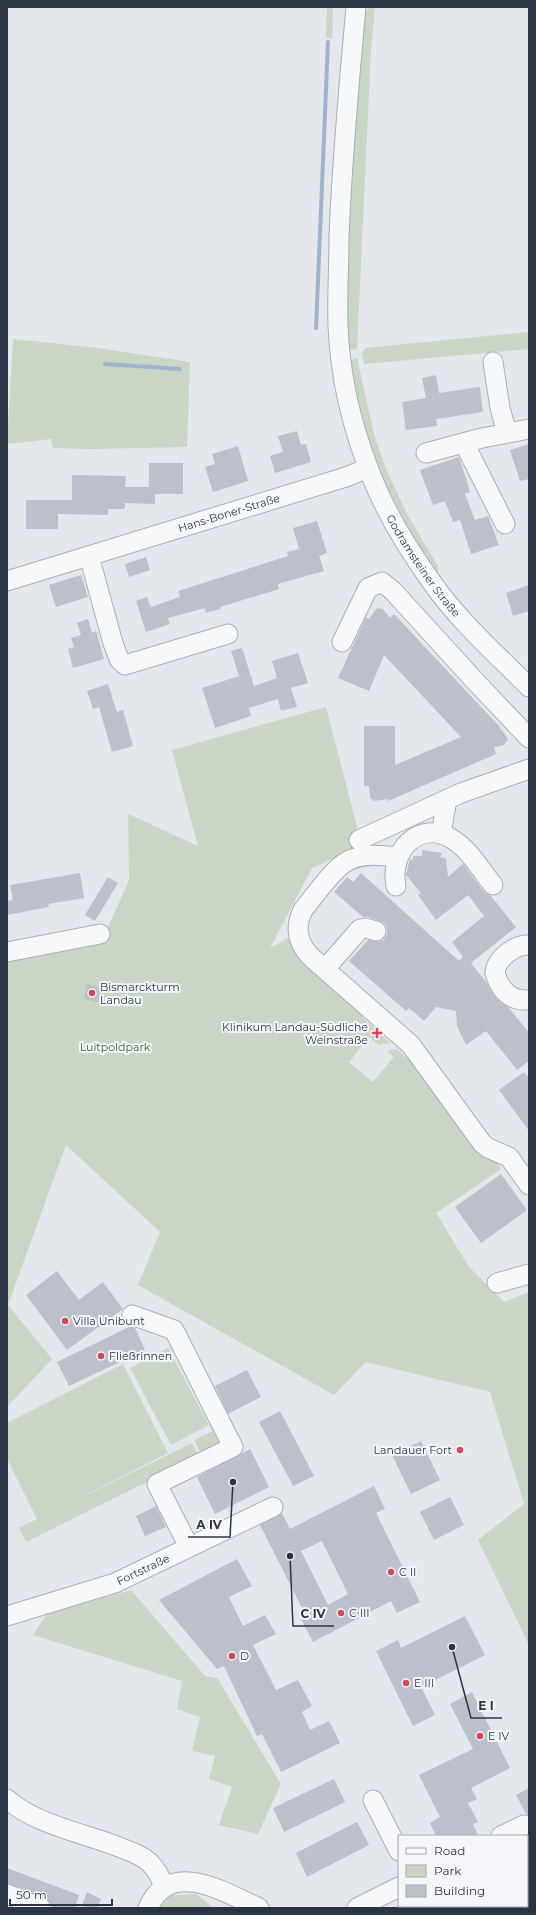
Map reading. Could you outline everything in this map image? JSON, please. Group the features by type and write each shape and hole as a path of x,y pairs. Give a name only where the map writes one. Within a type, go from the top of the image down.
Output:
{"street":[{"name":"Godramsteiner Straße","path":"356,7 341,204 338,299 341,356 353,421 368,468 403,539 434,586 484,642 529,687"},
{"path":"493,362 500,408 507,433"},
{"path":"426,453 464,442 529,429"},
{"path":"464,442 504,524"},
{"name":"Hans-Boner-Straße","path":"7,581 346,477 368,468"},
{"path":"88,556 113,643 119,659 125,665 228,634"},
{"path":"342,642 368,588 382,582 393,591 529,738"},
{"path":"358,840 447,799 529,769"},
{"path":"441,834 447,799"},
{"path":"396,886 394,877 397,857 404,846 414,838 430,834 441,834 451,838 461,846 493,885"},
{"path":"397,857 361,857 340,865 303,910 299,918 299,939 303,948 311,957 411,1045 482,1143 488,1148 510,1157 529,1185"},
{"path":"325,969 360,929 366,928 376,931"},
{"path":"7,952 100,934"},
{"path":"529,945 523,945 513,949 498,963 495,972 499,986 505,993 512,998 529,1000"},
{"path":"497,1283 529,1274"},
{"path":"132,1314 174,1330 233,1447 158,1484 189,1547"},
{"name":"Fortstraße","path":"7,1616 115,1583 273,1507"},
{"path":"7,1799 16,1808 50,1823 129,1851 142,1858 150,1863 157,1872 164,1887"},
{"path":"373,1800 398,1849"},
{"path":"504,1835 524,1825"},
{"path":"148,1908 157,1892 164,1887 179,1882 194,1881 259,1908"},
{"path":"357,1908 398,1888"},
{"path":"7,1894 40,1908"}],"green space":[{"path":"327,7 333,7 332,39 326,37"},
{"path":"375,7 371,50 357,349 347,350 344,288 363,14 369,8"},
{"path":"529,332 529,349 364,364 362,353 365,348"},
{"path":"13,339 98,348 190,362 187,447 91,449 53,448 51,439 7,444"},
{"path":"357,358 374,434 386,469 408,516 438,566 438,571 435,575 401,521 369,450 348,361"},
{"name":"Luitpoldpark","path":"326,707 362,846 312,868 270,948 292,936 353,1000 364,1019 390,1043 379,1045 369,1037 349,1062 373,1082 394,1057 387,1051 397,1049 429,1078 494,1155 501,1169 436,1213 469,1267 504,1302 529,1292 529,1645 478,1540 524,1504 490,1392 366,1362 334,1395 138,1285 160,1232 66,1145 8,1305 52,1359 7,1407 7,959 103,939 129,880 128,814 198,846 172,750"},
{"path":"168,1348 209,1425 171,1445 130,1368"},
{"path":"123,1364 168,1453 62,1507 192,1443 199,1456 26,1542 19,1528 37,1519 7,1459 7,1423"},
{"path":"213,1431 219,1443 200,1452 194,1440"},
{"path":"131,1590 205,1676 217,1678 281,1784 258,1834 219,1825 232,1787 209,1779 215,1756 192,1751 200,1717 177,1709 182,1681 33,1635 47,1614"},
{"path":"529,1888 529,1908 497,1908 528,1907"},
{"path":"196,1894 214,1908 158,1908 163,1896"}],"building":[{"path":"436,375 439,393 480,387 483,412 436,419 437,426 406,430 402,402 426,398 422,378"},
{"path":"297,431 301,445 306,444 311,462 275,473 270,456 283,452 278,436"},
{"path":"529,444 529,479 520,481 510,450"},
{"path":"238,446 248,481 213,492 205,467 215,464 212,454"},
{"path":"459,457 470,492 465,494 475,520 488,516 499,545 471,554 460,520 453,522 445,501 433,505 420,470"},
{"path":"149,463 183,463 183,494 155,494 155,504 125,503 125,509 108,509 108,515 58,514 58,529 26,529 26,500 72,500 72,475 126,476 125,487 149,487"},
{"path":"317,521 327,553 319,556 324,571 278,584 279,589 220,607 221,609 206,613 205,608 168,618 170,624 146,632 136,601 147,597 151,607 180,597 178,591 288,556 287,552 299,549 293,528"},
{"path":"146,557 150,570 129,577 125,564"},
{"path":"81,575 88,597 56,607 49,585"},
{"path":"529,585 529,611 513,616 506,593"},
{"path":"377,608 383,609 390,618 394,614 498,725 508,739 504,745 494,747 496,754 388,801 387,799 374,801 370,798 369,786 364,786 364,726 395,726 395,765 461,737 384,655 369,691 338,678 366,617 369,619"},
{"path":"88,619 92,633 96,631 104,659 73,668 68,649 74,647 71,638 81,635 77,623"},
{"path":"242,648 254,686 277,678 272,661 298,653 308,683 291,688 297,707 281,711 278,699 249,708 251,716 215,728 202,688 239,676 231,651"},
{"path":"108,684 117,712 123,710 133,746 112,752 99,707 93,709 87,691"},
{"path":"422,850 442,853 440,857 446,859 448,877 463,864 484,892 490,895 516,927 471,963 486,982 495,997 509,1008 529,1033 529,1061 517,1070 486,1031 466,1045 457,1026 456,1011 436,1007 424,1021 409,1008 406,1011 349,961 368,940 379,942 384,939 387,934 387,928 384,923 369,917 363,917 334,892 347,877 353,882 361,873 459,961 463,957 452,942 484,916 468,895 436,920 418,895 421,893 406,875 410,859 413,860 413,856 422,856"},
{"path":"80,873 84,898 48,904 49,907 7,915 7,901 13,900 10,885"},
{"path":"108,877 118,883 95,921 85,915"},
{"name":"Bismarckturm Landau","path":"87,984 101,988 98,1002 84,999"},
{"path":"524,1072 529,1078 529,1131 499,1090"},
{"path":"501,1174 527,1210 481,1243 455,1207"},
{"path":"57,1271 79,1300 103,1282 123,1309 67,1350 26,1295"},
{"name":"Fließrinnen","path":"131,1326 135,1328 145,1350 69,1386 57,1362"},
{"path":"247,1370 261,1397 228,1414 215,1386"},
{"path":"280,1411 314,1476 293,1486 259,1422"},
{"path":"421,1441 440,1480 411,1494 392,1455"},
{"path":"250,1449 269,1487 215,1514 197,1477"},
{"path":"374,1486 385,1509 376,1513 420,1602 397,1613 391,1601 313,1642 301,1619 306,1616 260,1525 282,1513 290,1529","holes":["322,1541 348,1594 328,1605 301,1551"]},
{"path":"450,1497 464,1525 434,1540 420,1512"},
{"path":"156,1506 166,1527 145,1536 136,1516"},
{"name":"D","path":"237,1559 252,1586 229,1597 243,1626 265,1615 276,1634 253,1645 276,1690 298,1680 312,1706 302,1712 310,1730 329,1721 340,1743 281,1772 262,1734 257,1736 224,1666 217,1669 159,1600"},
{"path":"465,1616 485,1655 421,1687 435,1715 413,1726 376,1651 398,1640 401,1648"},
{"path":"472,1692 510,1768 471,1788 477,1799 468,1803 478,1822 473,1824 478,1835 436,1835 430,1823 440,1817 419,1775 473,1749 450,1704"},
{"path":"334,1779 345,1802 284,1832 273,1808"},
{"path":"529,1788 529,1815 526,1814 516,1795"},
{"path":"357,1822 369,1845 307,1877 296,1853"},
{"path":"7,1868 79,1895 75,1908 54,1908 45,1898 7,1883"},
{"path":"87,1892 101,1899 97,1908 88,1908 82,1905"}],"waterway":[{"path":"316,328 328,42"},
{"path":"105,364 180,369"}],"place":[{"name":"Bismarckturm Landau","path":"92,993"},
{"name":"Klinikum Landau-Südliche Weinstraße","path":"377,1033"},
{"name":"Villa Unibunt","path":"65,1321"},
{"name":"Fließrinnen","path":"101,1356"},
{"name":"Landauer Fort","path":"460,1450"},
{"name":"A IV","path":"233,1482"},
{"name":"C IV","path":"290,1556"},
{"name":"C II","path":"391,1572"},
{"name":"C III","path":"341,1613"},
{"name":"E I","path":"452,1647"},
{"name":"D","path":"232,1656"},
{"name":"E III","path":"406,1683"},
{"name":"E IV","path":"480,1736"}]}
